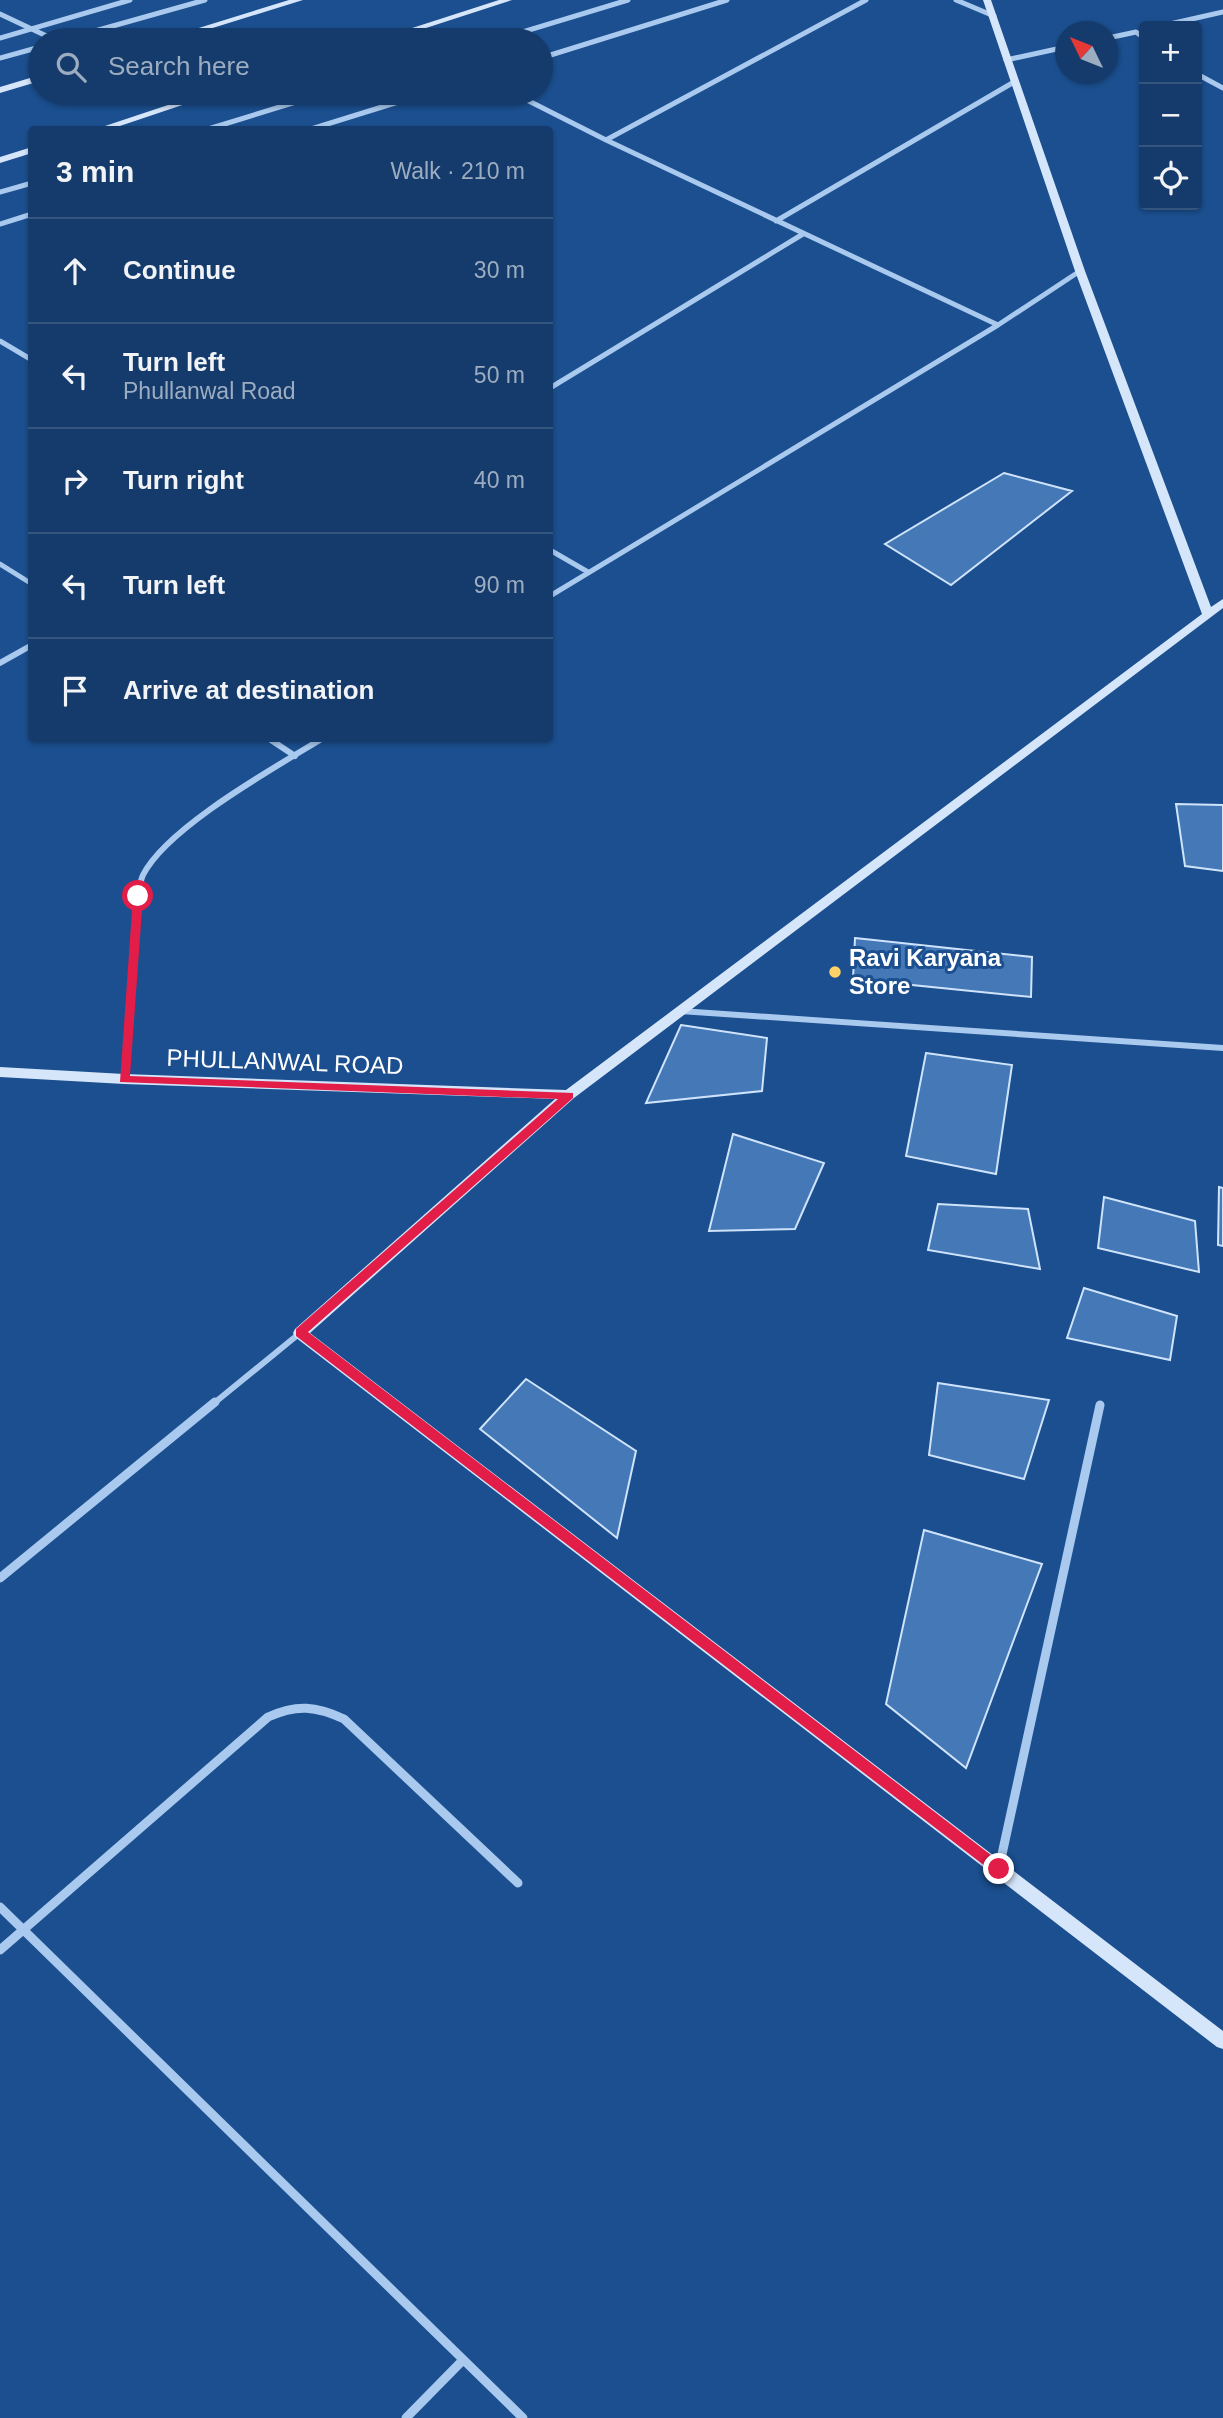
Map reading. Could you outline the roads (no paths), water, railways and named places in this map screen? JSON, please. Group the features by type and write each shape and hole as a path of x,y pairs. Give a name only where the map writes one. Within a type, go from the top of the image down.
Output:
{"street":[{"path":"32,28 130,0"},
{"path":"106,28 205,0"},
{"path":"205,28 299,0"},
{"path":"418,28 508,0"},
{"path":"536,28 628,0"},
{"path":"553,54 727,0"},
{"path":"606,140 866,0"},
{"path":"956,0 994,16"},
{"path":"987,0 1080,271 1208,615"},
{"path":"1183,21 1223,12"},
{"path":"0,14 28,28"},
{"path":"0,37 28,29"},
{"path":"1118,36 1139,31"},
{"path":"1006,60 1055,49"},
{"path":"0,58 28,50"},
{"path":"1202,77 1223,88"},
{"path":"0,90 28,82"},
{"path":"776,221 1014,82"},
{"path":"110,126 175,105"},
{"path":"218,126 286,105"},
{"path":"321,126 388,105"},
{"path":"537,105 998,326"},
{"path":"0,160 28,151"},
{"path":"0,192 28,184"},
{"path":"0,224 28,215"},
{"path":"553,386 803,233"},
{"path":"553,594 998,326 1080,271"},
{"path":"0,341 28,358"},
{"path":"553,552 588,572"},
{"path":"0,564 28,582"},
{"path":"0,1578 300,1333 569,1095 1223,602"},
{"path":"0,663 28,647"},
{"path":"274,742 295,756"},
{"path":"124,1079 138,896 144,873 163,848 190,826 317,742"},
{"path":"680,1011 1223,1048"},
{"name":"PHULLANWAL ROAD","path":"0,1072 569,1095"},
{"path":"300,1333 1223,2041"},
{"path":"999,1869 1100,1405"},
{"path":"0,1951 268,1717 290,1706 317,1706 344,1719 518,1883"},
{"path":"0,1907 523,2418"},
{"path":"406,2418 463,2360"}],"place":[{"name":"Ravi Karyana Store","path":"835,972"}]}
